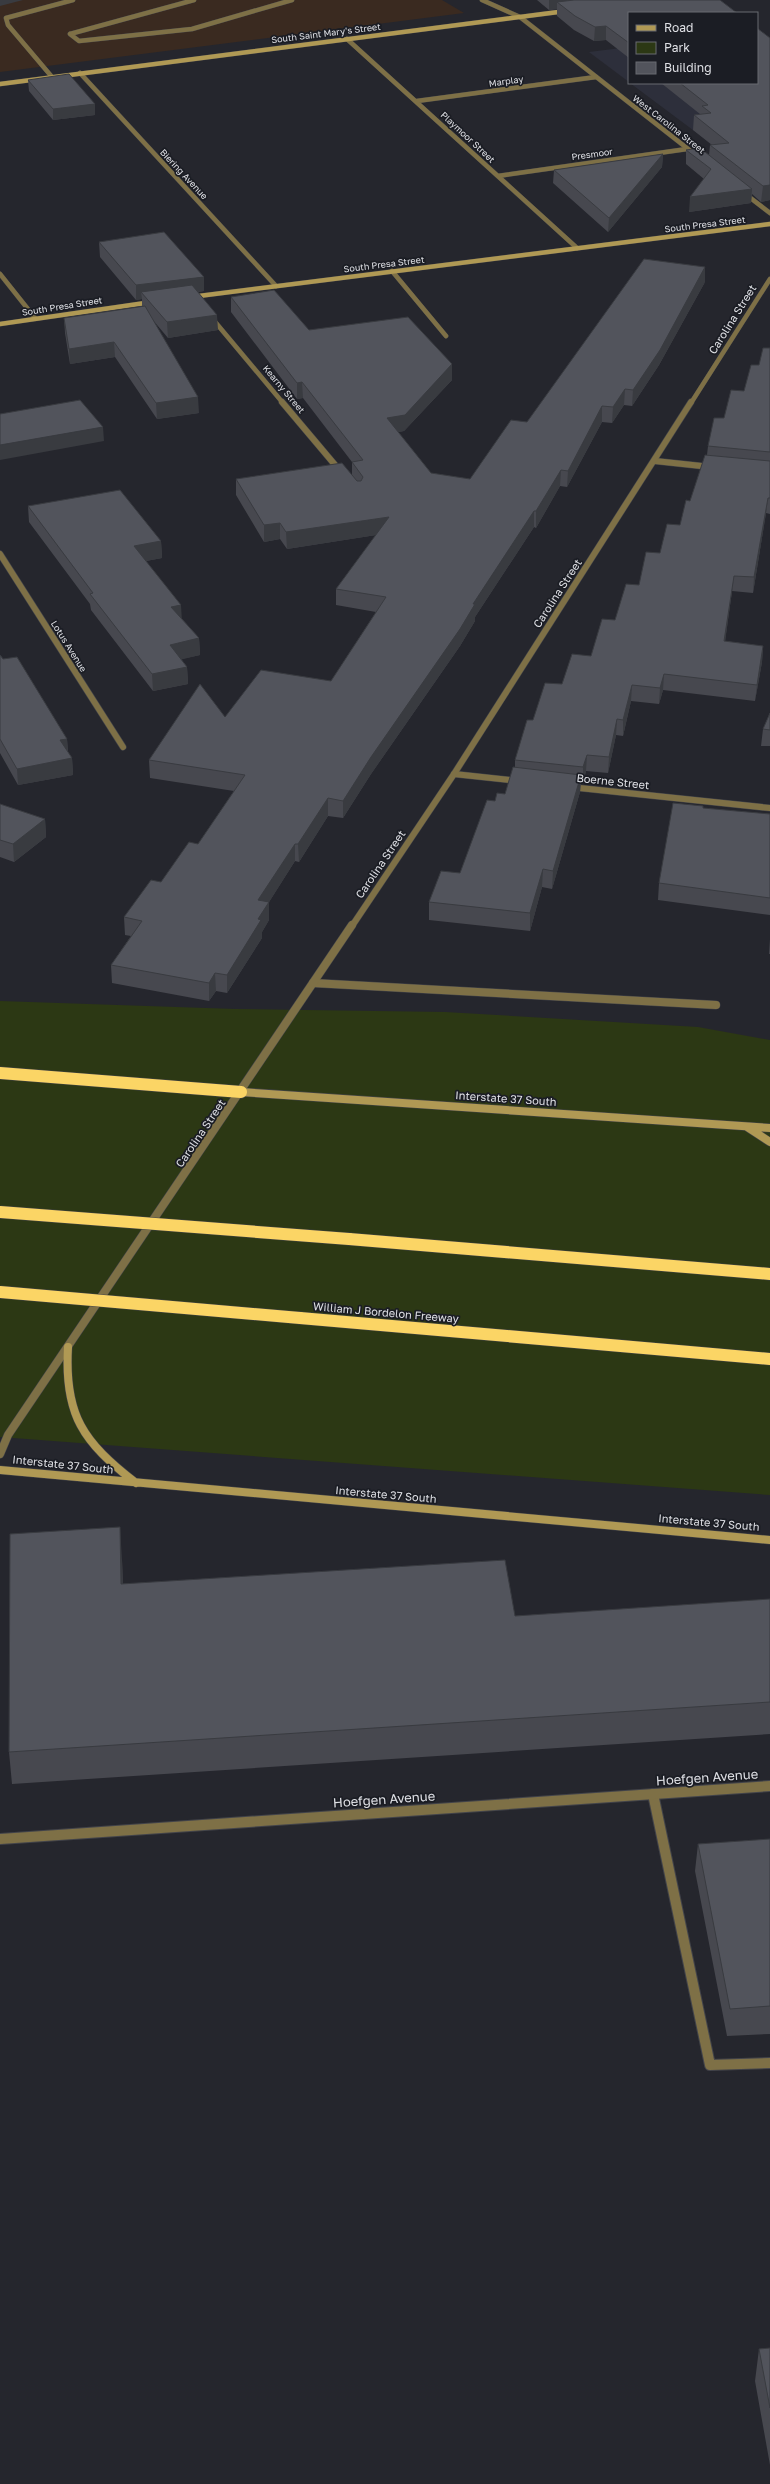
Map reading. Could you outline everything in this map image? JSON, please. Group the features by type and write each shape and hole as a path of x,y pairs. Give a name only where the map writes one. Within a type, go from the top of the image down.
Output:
{"highway":[{"path":"0,1073 241,1092"},
{"path":"0,1212 770,1274"},
{"name":"William J Bordelon Freeway","path":"0,1292 770,1359"}],"main road":[{"name":"South Saint Mary's Street","path":"0,84 575,10"},
{"name":"South Presa Street","path":"186,297 770,224"},
{"name":"South Presa Street","path":"0,324 156,301"},
{"name":"Interstate 37 South","path":"241,1092 770,1128"},
{"path":"745,1126 770,1142"},
{"path":"68,1347 65,1368 66,1389 82,1430 96,1450 115,1468 137,1483"},
{"name":"Interstate 37 South","path":"0,1470 767,1538"}],"street":[{"path":"52,77 8,25 6,18 74,0"},
{"path":"194,0 70,34 79,41 192,29 292,0"},
{"name":"West Carolina Street","path":"482,0 520,17 700,158"},
{"name":"Playmoor Street","path":"347,39 577,248"},
{"name":"Biering Avenue","path":"80,73 276,286"},
{"name":"Marplay","path":"417,101 596,77"},
{"name":"Presmoor","path":"498,176 688,149"},
{"path":"742,191 770,214"},
{"path":"392,271 446,336"},
{"path":"0,274 34,318"},
{"name":"Carolina Street","path":"0,1454 8,1435 241,1092 454,774 770,279"},
{"path":"194,296 200,304"},
{"name":"Kearny Street","path":"205,310 344,475"},
{"path":"655,461 718,467"},
{"name":"Lotus Avenue","path":"0,554 123,748"},
{"path":"454,774 527,782"},
{"name":"Boerne Street","path":"558,785 770,808"},
{"path":"313,983 716,1005"},
{"name":"Hoefgen Avenue","path":"0,1839 770,1786"},
{"path":"653,1794 710,2065 770,2063"}],"shaded area":[{"path":"0,0 442,0 464,13 0,72"},
{"path":"628,47 628,81 589,52"},
{"path":"631,84 755,84 709,142"}],"green space":[{"path":"0,1001 235,1009 445,1012 698,1027 770,1040 770,1495 0,1437"}],"building":[{"path":"574,0 720,0 736,12 628,12 628,42 606,26 595,27 575,16 557,2"},
{"path":"758,29 770,38 770,185 763,186 710,145 729,143 694,115 711,113 702,106 708,105 681,84 758,84"},
{"path":"69,74 95,104 53,109 28,80"},
{"path":"700,148 752,189 690,197 711,169 686,150"},
{"path":"663,154 609,218 554,170"},
{"path":"164,232 204,277 136,285 99,242"},
{"path":"644,259 705,267 660,350 633,390 625,389 613,407 602,406 568,471 561,470 536,511 534,511 473,604 475,604 460,629 371,757 343,801 328,798 298,844 295,844 258,900 269,902 258,919 261,920 227,975 215,973 209,983 111,965 142,921 124,917 151,880 161,882 189,842 198,844 245,775 149,760 200,684 225,717 261,670 331,681 386,597 336,589 389,517 286,532 280,523 264,525 236,479 342,463 357,481 361,481 363,477 352,462 363,460 302,382 297,383 231,297 274,290 309,330 408,317 452,364 405,415 387,418 431,473 470,479 511,420 527,422"},
{"path":"192,285 217,315 167,322 141,292"},
{"path":"145,306 198,397 156,403 114,342 69,349 64,318"},
{"path":"763,348 770,348 770,452 708,446 714,418 724,418 731,390 744,391 751,365 759,365"},
{"path":"80,400 103,427 0,445 0,414"},
{"path":"705,455 770,461 770,498 768,498 754,577 734,576 724,641 763,646 757,685 664,674 660,688 632,685 623,720 617,719 609,757 587,755 583,767 515,760 527,720 533,720 545,683 562,684 572,654 591,656 602,619 615,620 626,584 639,585 646,552 660,553 667,524 680,525 686,500 690,501"},
{"path":"120,490 161,541 134,546 181,605 171,607 199,638 170,645 187,667 152,674 90,594 93,593 28,506"},
{"path":"0,655 3,659 17,657 67,739 60,740 72,758 17,769 0,739"},
{"path":"770,713 770,730 763,729"},
{"path":"513,767 581,775 553,871 543,869 530,913 429,902 441,871 460,873 487,800 495,801 497,793 505,794"},
{"path":"673,803 703,806 703,808 770,814 770,898 659,883"},
{"path":"0,804 45,819 13,844 0,840"},
{"path":"120,1527 121,1584 505,1560 515,1616 770,1599 770,1702 9,1752 10,1534"},
{"path":"770,1839 770,2006 730,2009 698,1844"},
{"path":"770,2348 770,2408 759,2349"}]}
